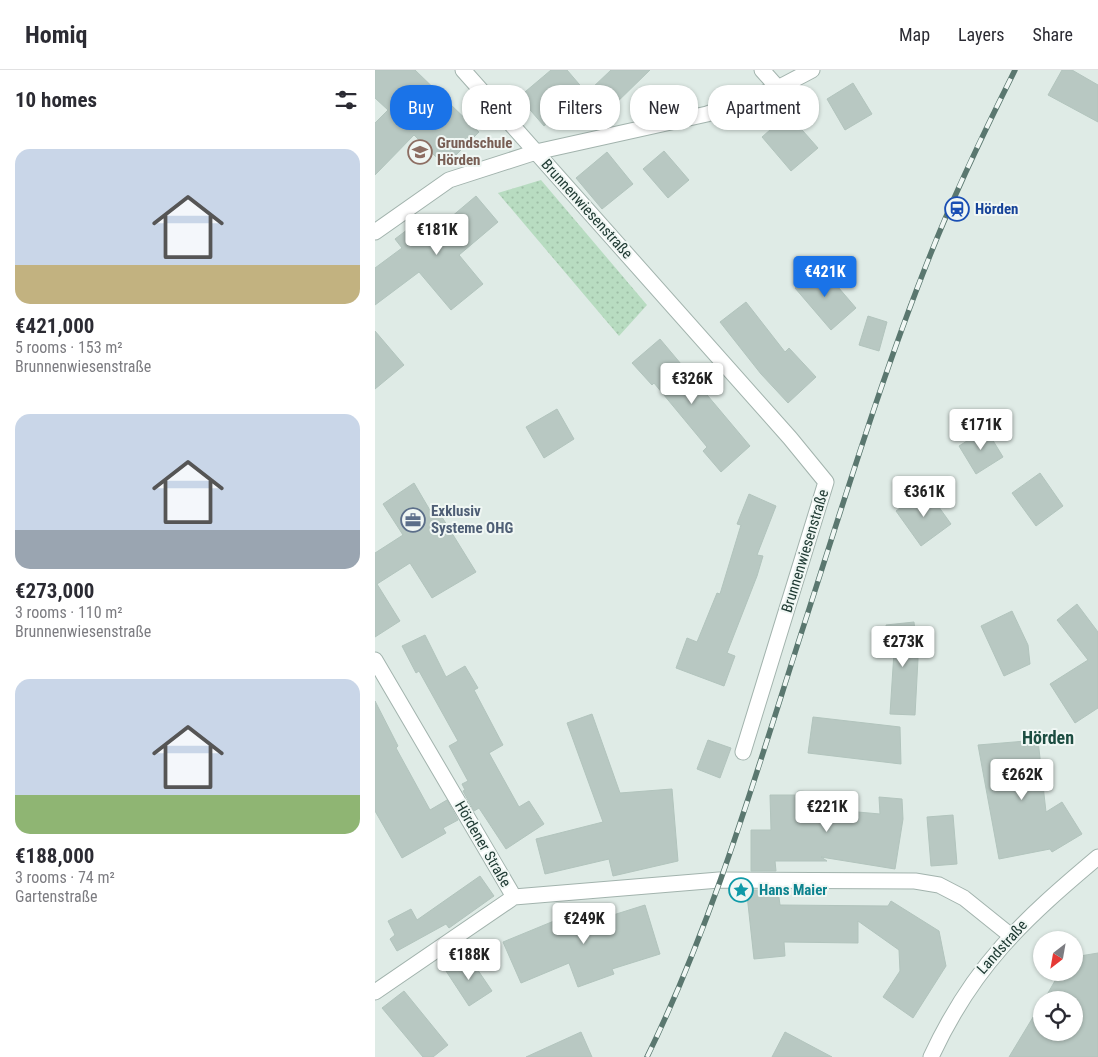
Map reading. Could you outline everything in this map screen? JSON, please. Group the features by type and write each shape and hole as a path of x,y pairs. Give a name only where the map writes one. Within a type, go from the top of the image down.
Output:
{"street":[{"path":"463,70 536,152"},
{"path":"762,70 775,85"},
{"path":"784,85 812,70"},
{"path":"375,232 449,180 536,152 708,114"},
{"name":"Brunnenwiesenstraße","path":"536,152 790,438 826,482 743,752"},
{"name":"Hördener Straße","path":"375,660 514,897 712,880 915,881 939,885 964,898 1010,935"},
{"name":"Landstraße","path":"931,1057 947,1022 977,975 1010,935 1047,900 1098,857"},
{"path":"375,992 514,897"}],"green space":[{"path":"541,180 647,305 619,336 498,193"}],"building":[{"path":"375,70 415,70 430,85 390,85 390,130 452,130 452,106 462,116 462,130 477,130 479,132 445,166 414,135 375,175 375,123 388,110 375,98"},
{"path":"551,70 567,70 580,85 540,85 540,121 530,110 530,88"},
{"path":"611,70 650,70 635,85 630,85 630,90 620,99 620,85 595,85"},
{"path":"1062,70 1072,70 1098,85 1098,122 1048,95"},
{"path":"853,83 872,114 845,130 827,99"},
{"path":"770,130 802,130 818,148 791,171 762,137"},
{"path":"664,151 689,180 668,198 643,169"},
{"path":"607,152 633,184 602,209 576,178"},
{"path":"476,196 498,222 459,255 483,284 451,310 419,272 375,305 375,268 402,248 395,239 420,220 431,234"},
{"path":"820,266 856,308 831,330 795,288"},
{"path":"746,302 785,352 789,348 816,377 788,403 761,374 720,322"},
{"path":"868,316 887,322 879,351 859,345"},
{"path":"375,331 404,365 375,389"},
{"path":"660,339 750,446 721,472 703,451 707,447 654,383 652,385 632,363"},
{"path":"557,409 574,439 544,458 526,427"},
{"path":"986,429 1003,457 976,474 959,446"},
{"path":"1040,473 1063,506 1036,526 1012,493"},
{"path":"414,483 431,512 437,509 476,572 432,598 410,563 377,584 400,621 375,637 375,553 403,535 383,504"},
{"path":"926,489 951,524 921,546 896,511"},
{"path":"749,494 776,506 757,555 763,556 757,576 727,653 735,656 724,686 676,668 687,638 697,642 717,593 720,594 741,525 737,524"},
{"path":"1077,604 1098,632 1098,708 1075,723 1050,684 1088,660 1057,620"},
{"path":"1012,611 1028,645 1030,664 1004,676 981,626"},
{"path":"914,622 918,659 915,715 890,714 894,652 889,653 886,625"},
{"path":"425,635 446,677 465,666 478,688 474,690 503,745 489,753 519,807 529,801 544,824 506,849 479,808 474,811 463,791 465,790 462,784 468,781 449,746 458,741 419,671 416,673 402,646"},
{"path":"375,701 398,746 396,748 430,810 447,800 458,820 443,828 446,833 402,858 375,811"},
{"path":"592,714 620,793 672,789 678,861 613,876 609,859 545,874 536,839 603,822 567,723"},
{"path":"813,717 900,727 901,764 808,753"},
{"path":"708,740 731,748 720,778 697,769"},
{"path":"1038,740 1046,812 1062,802 1082,834 1052,852 1050,849 999,859 978,745"},
{"path":"798,791 825,793 824,809 880,814 879,797 902,799 903,819 895,869 821,857 827,861 775,861 776,871 751,871 751,830 771,830 770,795 798,795"},
{"path":"953,815 957,864 931,866 927,817"},
{"path":"480,876 494,896 449,928 446,924 397,951 390,939 395,935 388,921 411,909 417,920"},
{"path":"751,890 778,890 780,905 888,906 891,901 939,931 946,966 913,1018 883,997 900,971 899,950 858,921 858,943 784,942 785,956 754,959 747,895 751,895"},
{"path":"645,905 660,954 612,969 614,974 578,987 569,963 521,983 503,942 588,907 594,921"},
{"path":"1098,953 1098,1057 1009,1057 1033,1017 1033,1041 1083,1041 1083,991 1049,991 1055,981 1083,981 1083,956"},
{"path":"469,957 492,991 469,1006 446,971"},
{"path":"404,991 448,1045 433,1057 423,1057 382,1008"},
{"path":"581,1032 592,1057 526,1057"},
{"path":"785,1032 832,1057 772,1057"}],"railway":[{"path":"647,1057 671,1006 713,902 862,445 911,304 959,187 1015,70"}],"place":[{"name":"Grundschule Hörden","path":"420,152"},
{"name":"Hörden","path":"957,209"},
{"name":"Exklusiv Systeme OHG","path":"413,520"},
{"name":"Hans Maier","path":"741,890"}],"district":[{"name":"Hörden","path":"1048,737"}]}
